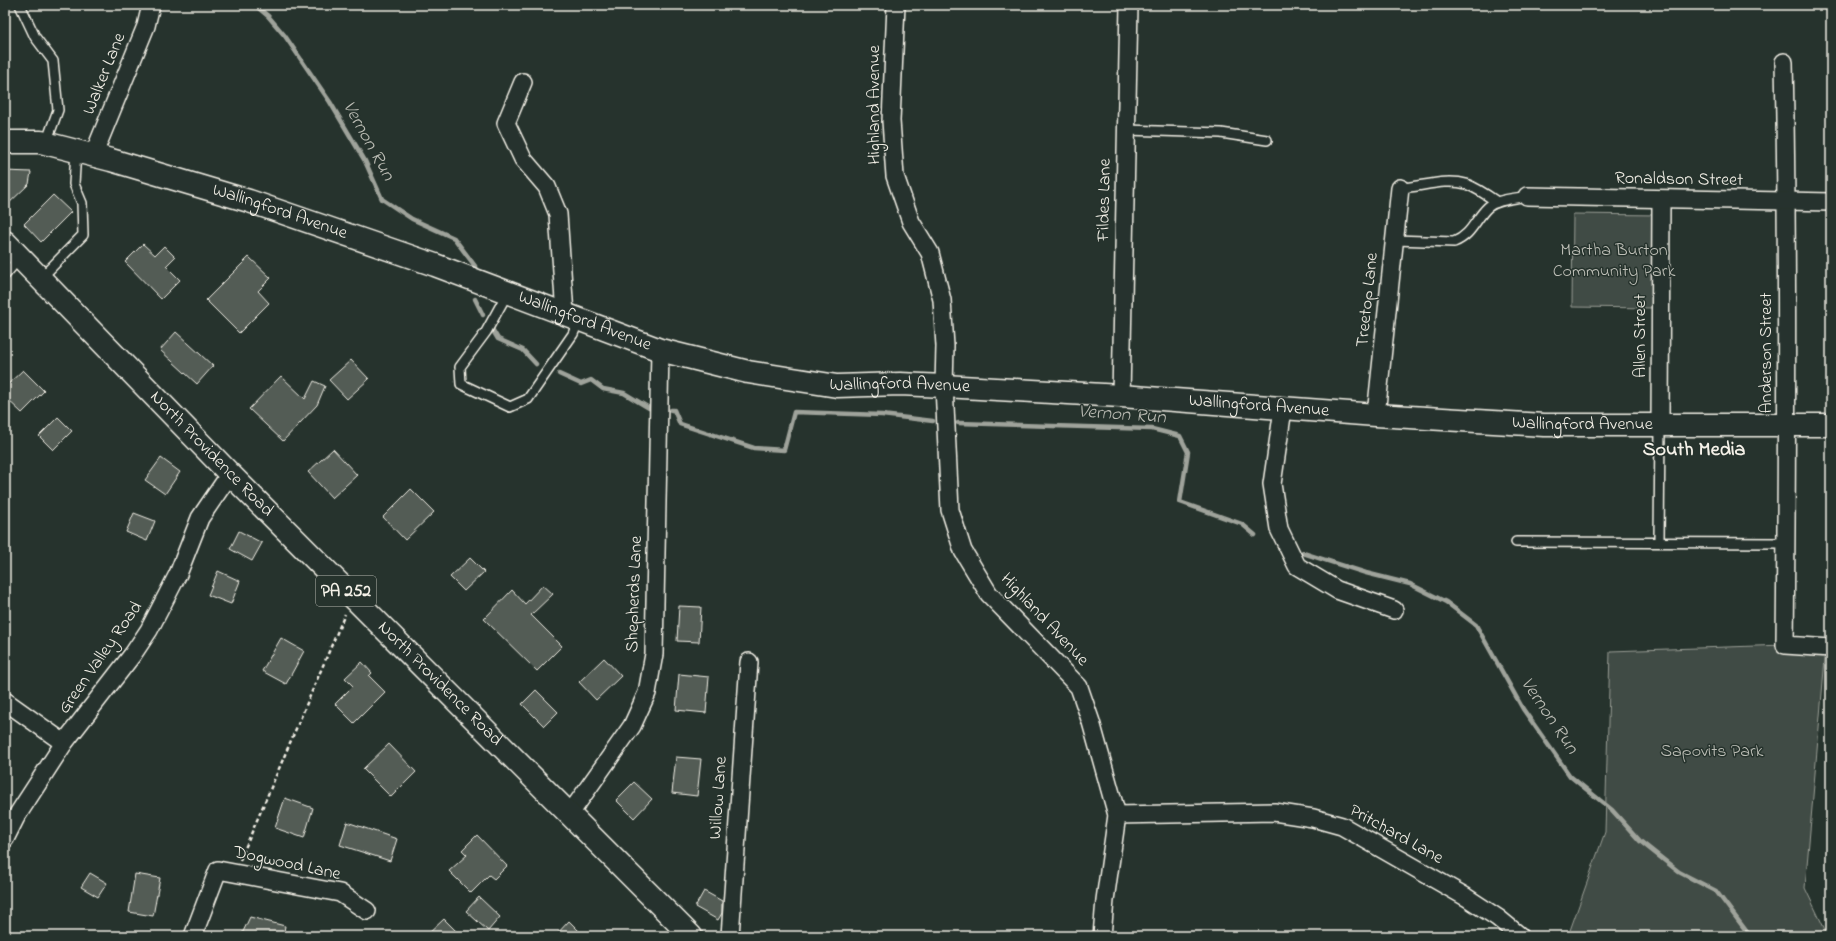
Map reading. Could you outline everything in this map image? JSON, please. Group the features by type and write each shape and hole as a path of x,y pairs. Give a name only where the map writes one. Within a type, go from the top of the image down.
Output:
{"street":[{"name":"Walker Lane","path":"85,154 146,26 151,5"},
{"name":"Highland Avenue","path":"896,5 891,121 895,176 911,222 930,253 942,300 945,346 944,386 950,510 963,550 989,594 1079,687 1091,722 1117,815 1105,900 1102,936"},
{"name":"Fildes Lane","path":"1121,396 1129,5"},
{"name":"Anderson Street","path":"1784,62 1787,201 1788,426 1785,644 1831,648"},
{"path":"523,82 506,123 523,158 547,187 558,214 572,316"},
{"name":"Wallingford Avenue","path":"5,142 46,143 111,160 249,201 435,265 660,350 748,372 837,386 900,384 944,386 1121,396 1283,409 1544,425 1831,425"},
{"name":"Treetop Lane","path":"1376,415 1400,188"},
{"name":"Ronaldson Street","path":"1527,196 1661,200 1831,202"},
{"name":"Allen Street","path":"1660,426 1661,200"},
{"name":"North Providence Road","path":"5,242 230,474 569,815 692,936"},
{"name":"Shepherds Lane","path":"569,815 632,726 647,693 654,654 660,350"},
{"path":"1283,409 1272,484 1279,529 1297,566 1337,590 1394,610"},
{"name":"Green Valley Road","path":"5,839 16,817 64,743 133,654 149,630 178,574 200,518 230,474"},
{"name":"Willow Lane","path":"730,936 749,662"},
{"path":"5,702 64,743"},
{"name":"Pritchard Lane","path":"1117,815 1274,812 1312,818 1342,826 1466,897 1498,918 1520,936"},
{"name":"Dogwood Lane","path":"192,936 218,870 340,893 367,911"}],"lane":[{"path":"21,7 35,37 53,61 58,110 46,143"},
{"path":"1126,130 1221,132 1267,140"},
{"path":"41,278 83,235 82,203 74,184 85,154"},
{"path":"1400,188 1446,182 1466,184 1481,191 1497,202"},
{"path":"1395,240 1454,242 1463,239 1488,207 1497,202 1527,196"},
{"path":"5,275 20,257"},
{"path":"508,292 486,332 460,367 461,384 510,407 528,399 573,334 572,316"},
{"path":"1660,426 1660,542"},
{"path":"1516,542 1786,543"}],"path":[{"path":"235,874 244,847 352,597"}],"green space":[{"name":"Martha Burton Community Park","path":"1573,214 1657,215 1655,308 1572,307"},
{"name":"Sapovits Park","path":"1785,645 1826,647 1805,888 1828,936 1568,936 1605,832 1610,651"}],"building":[{"path":"5,171 31,172 29,184 5,207"},
{"path":"53,195 71,212 41,242 24,224"},
{"path":"143,244 155,255 164,246 175,257 166,266 180,280 161,299 125,262"},
{"path":"249,257 271,278 258,291 269,303 239,333 206,300"},
{"path":"176,332 213,366 197,384 160,350"},
{"path":"351,360 369,379 347,399 329,380"},
{"path":"23,370 44,391 22,413 5,397 5,387"},
{"path":"281,376 305,399 314,381 325,386 317,405 283,441 249,409"},
{"path":"58,417 72,431 53,450 39,436"},
{"path":"333,449 357,475 332,498 308,472"},
{"path":"161,458 180,472 165,494 145,480"},
{"path":"411,489 434,512 405,540 383,517"},
{"path":"134,513 155,521 147,541 126,532"},
{"path":"239,531 262,543 252,561 230,549"},
{"path":"470,558 484,572 464,591 450,577"},
{"path":"218,571 240,581 231,604 208,595"},
{"path":"543,585 553,594 531,615 562,646 537,671 484,619 512,590 525,604"},
{"path":"679,606 701,607 699,642 677,641"},
{"path":"281,638 304,651 286,684 262,671"},
{"path":"604,658 621,676 596,700 579,682"},
{"path":"362,662 372,673 369,676 385,692 354,723 335,704 353,686 345,678"},
{"path":"679,674 709,677 706,713 676,710"},
{"path":"536,690 558,712 544,726 522,704"},
{"path":"389,744 416,772 391,797 363,769"},
{"path":"676,757 701,759 697,796 672,793"},
{"path":"634,782 652,799 634,818 616,800"},
{"path":"285,798 313,808 304,838 275,828"},
{"path":"347,822 397,839 390,861 340,845"},
{"path":"477,835 507,866 494,879 489,875 471,893 449,871 467,855 462,850"},
{"path":"90,873 107,883 98,897 81,887"},
{"path":"135,874 160,878 153,916 129,912"},
{"path":"704,891 722,901 722,913 718,920 695,907"},
{"path":"479,897 500,917 488,931 466,911"},
{"path":"250,917 285,926 283,936 241,936"},
{"path":"444,919 461,936 426,936"},
{"path":"569,921 584,936 555,936"}],"waterway":[{"name":"Vernon Run","path":"255,5 268,16 285,36 330,102 365,161 382,199 412,219 454,238 475,266"},
{"name":"Vernon Run","path":"475,299 483,315"},
{"name":"Vernon Run","path":"492,329 498,339 523,350 536,364"},
{"name":"Vernon Run","path":"559,374 581,384 591,380 603,389 624,393 649,408"},
{"name":"Vernon Run","path":"671,410 674,410 680,424 754,448 784,450 794,412 882,415 933,421"},
{"name":"Vernon Run","path":"958,423 1152,429 1180,436 1188,452 1180,502 1242,524 1255,535"},
{"name":"Vernon Run","path":"1303,553 1366,573 1410,584 1446,602 1476,625 1523,709 1570,776 1612,810 1640,841 1679,872 1716,891 1750,936"}],"district":[{"name":"South Media","path":"1694,450"}]}
